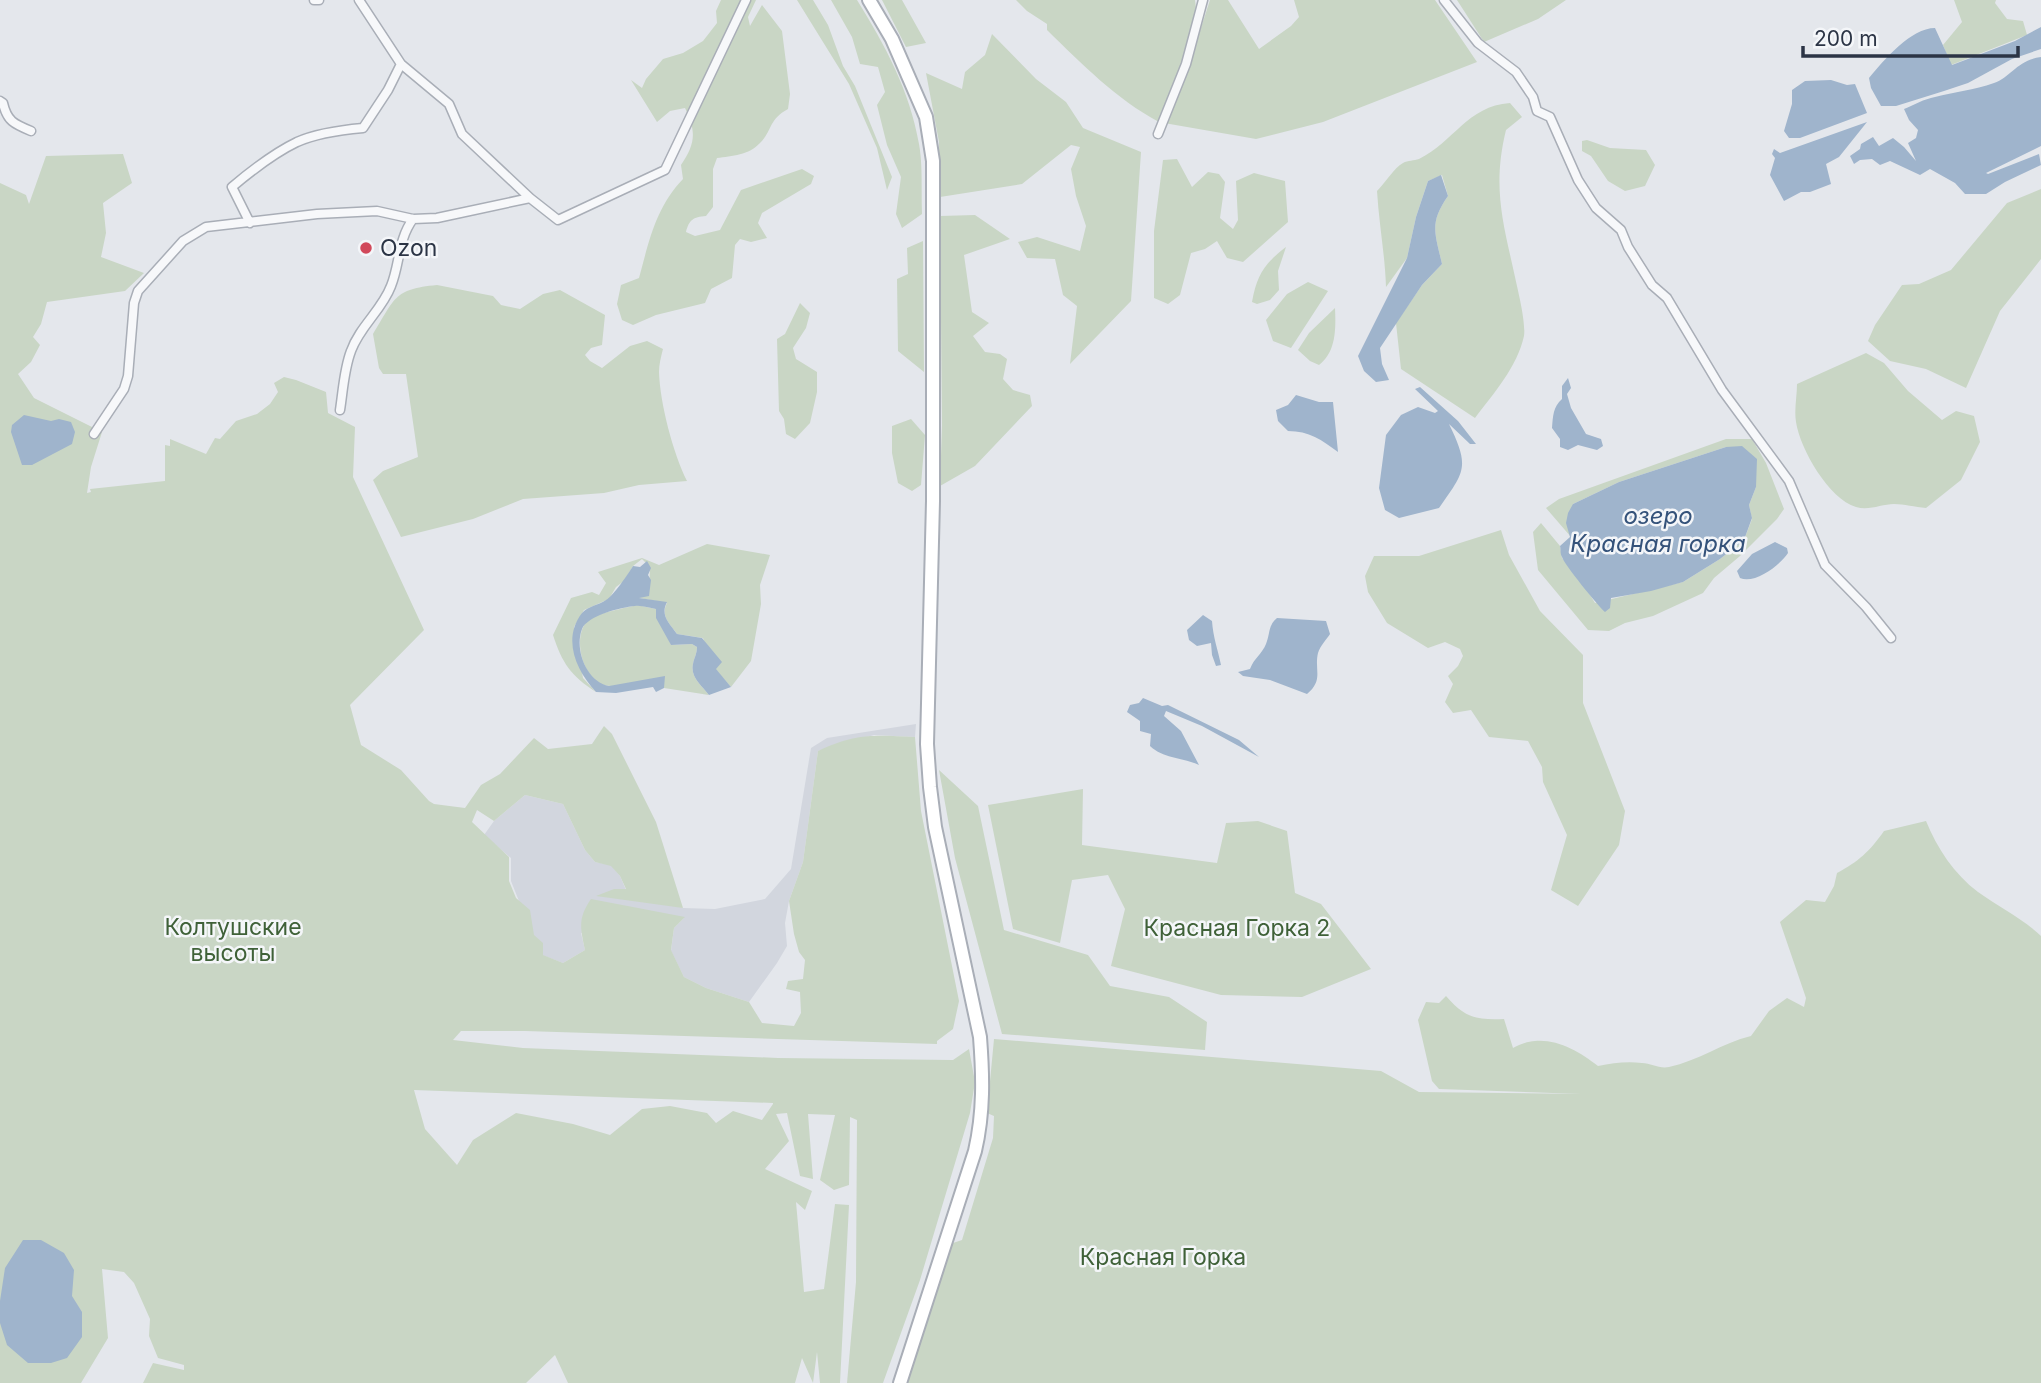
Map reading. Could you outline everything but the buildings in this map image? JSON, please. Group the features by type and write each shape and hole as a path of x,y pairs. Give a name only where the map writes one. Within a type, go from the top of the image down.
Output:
{"main road":[{"path":"869,0 892,39 926,117 933,161 933,501 927,744 929,787 979,1037 983,1072 981,1127 975,1151 900,1383"}],"street":[{"path":"359,0 401,64 449,104 462,134 530,198 558,220 665,170 746,0"},
{"path":"1158,134 1186,64 1203,0"},
{"path":"1444,0 1478,43 1516,72 1533,97 1536,111 1550,117 1578,180 1590,199 1596,208 1621,230 1628,247 1652,285 1667,298 1722,390 1789,481 1825,565 1866,607 1891,638"},
{"path":"250,223 232,187 297,142 336,131 363,128 401,64"},
{"path":"0,101 3,103 6,117 31,131"},
{"path":"94,433 124,389 128,376 134,303 138,291 183,241 206,228 317,214 377,211 413,219 437,218 530,198"},
{"path":"340,410 351,350 364,326 384,302 392,284 405,230 413,219"}],"shaded area":[{"path":"916,724 915,737 874,735 818,751 803,862 789,901 785,923 787,946 749,1002 706,988 684,977 671,951 674,928 684,918 581,933 585,950 563,963 542,955 527,929 525,916 511,881 511,858 484,835 494,821 525,795 563,804 585,850 595,862 611,865 626,890 683,908 715,909 765,899 791,869 811,748 827,738"}],"green space":[{"path":"721,0 756,0 748,17 750,26 762,5 782,31 790,94 788,109 777,117 756,147 740,154 717,158 713,169 713,207 706,216 692,220 686,232 695,236 720,230 741,190 802,169 814,176 811,184 762,213 758,223 767,238 751,242 740,239 735,245 732,278 711,289 705,303 656,315 633,325 622,320 617,304 621,285 639,278 660,213 683,179 681,165 692,144 693,131 685,108 670,111 657,122 631,80 642,88 663,59 683,53 703,41 717,23 716,11"},
{"path":"797,0 813,0 828,25 892,177 887,190 877,148 849,84"},
{"path":"831,0 857,0 887,51 915,124 920,152 922,214 902,228 896,214 901,177 887,145 877,105 885,92 878,67 860,64 852,37"},
{"path":"882,0 902,0 926,43 906,47"},
{"path":"1016,0 1195,0 1196,9 1176,83 1159,122 1128,103 1100,80 1047,30 1047,24"},
{"path":"1210,0 1228,0 1259,49 1299,17 1294,0 1435,0 1477,62 1323,122 1256,139 1164,123 1188,68"},
{"path":"1457,0 1566,0 1538,19 1484,42"},
{"path":"1954,0 1996,0 1995,3 2007,19 2023,21 2027,35 1951,65 1943,45 1962,22"},
{"path":"992,34 1036,79 1066,102 1083,128 1141,152 1131,301 1070,364 1077,306 1063,295 1055,259 1027,258 1018,242 1037,237 1080,251 1086,226 1071,169 1080,147 1071,145 1022,184 940,197 939,142 926,73 962,89 965,72 985,55"},
{"path":"1510,103 1522,117 1506,130 1500,169 1501,204 1523,315 1524,336 1510,369 1475,418 1401,369 1396,323 1422,285 1442,264 1435,229 1438,214 1448,196 1442,175 1428,181 1416,217 1407,258 1386,287 1377,191 1400,165 1431,152 1483,111"},
{"path":"1587,140 1610,148 1646,150 1655,165 1645,186 1625,191 1608,181 1591,156 1582,151 1582,141"},
{"name":"Колтушские высоты","path":"123,154 132,183 103,203 106,233 101,257 144,273 125,291 47,302 41,324 33,337 40,345 31,362 18,374 34,398 102,432 91,467 87,493 91,492 90,489 165,481 165,445 170,446 170,439 206,454 215,438 220,439 236,421 257,414 270,404 278,392 274,383 284,377 326,392 328,413 355,427 353,477 424,630 350,705 361,745 401,770 429,801 465,808 481,785 500,774 534,738 548,749 592,744 604,726 612,734 656,822 683,908 596,896 614,889 626,889 611,866 595,862 585,850 563,804 525,795 494,821 477,810 472,822 509,857 509,881 516,898 530,910 534,935 543,943 543,955 563,963 585,950 581,923 591,899 685,917 674,928 671,950 684,977 706,988 749,1002 762,1023 794,1026 801,1013 800,992 786,989 788,981 803,979 805,960 799,952 794,934 789,901 803,862 818,751 865,736 915,737 921,811 959,1001 953,1029 937,1041 937,1044 525,1031 461,1031 453,1040 523,1048 778,1058 953,1060 969,1049 975,1082 970,1113 920,1280 883,1383 847,1383 856,1282 857,1120 850,1117 849,1185 834,1190 820,1180 835,1115 808,1114 813,1179 800,1176 787,1113 776,1114 789,1141 765,1169 812,1191 805,1210 796,1202 804,1292 824,1289 835,1204 849,1205 840,1383 820,1383 817,1352 813,1383 802,1358 795,1383 568,1383 555,1355 526,1383 143,1383 153,1363 184,1370 184,1365 158,1358 149,1336 150,1319 134,1283 124,1272 102,1269 108,1338 81,1383 0,1383 0,183 26,195 29,204 46,156","holes":["414,1090 773,1103 762,1120 733,1111 716,1123 707,1113 670,1106 642,1109 610,1135 573,1124 516,1113 473,1140 457,1165 425,1129"]},
{"path":"1177,159 1192,187 1208,172 1219,174 1225,182 1220,218 1233,229 1238,220 1236,181 1254,173 1285,181 1288,222 1243,262 1227,258 1217,241 1205,249 1191,253 1180,295 1168,304 1154,298 1154,231 1163,160"},
{"path":"2041,189 2041,259 2000,311 1966,388 1926,369 1890,361 1868,341 1875,325 1902,285 1919,284 1951,270 2007,203"},
{"path":"975,215 1010,239 964,255 972,312 989,323 973,336 985,352 1000,354 1007,359 1003,379 1013,390 1030,395 1032,406 975,466 940,486 940,216"},
{"path":"923,241 924,372 898,351 897,279 908,274 907,248"},
{"path":"1286,247 1278,271 1279,290 1270,300 1257,304 1252,302 1256,284 1263,271"},
{"path":"1308,282 1328,291 1291,348 1273,341 1266,320 1287,294"},
{"path":"437,285 493,296 501,305 520,309 543,294 560,290 605,315 602,345 591,348 585,355 602,368 630,346 647,341 663,349 659,372 662,398 672,442 687,481 639,485 604,493 523,499 473,519 401,537 373,480 383,471 418,457 406,374 383,374 379,368 373,334 391,304 403,293"},
{"path":"800,303 810,313 806,328 793,348 796,359 817,372 817,392 810,423 795,439 786,434 784,419 779,411 777,339 785,334"},
{"path":"1335,308 1332,347 1319,365 1298,350 1309,333"},
{"path":"1866,353 1884,363 1908,391 1942,420 1956,411 1974,416 1980,442 1961,480 1926,508 1894,504 1861,508 1846,502 1826,484 1803,446 1795,417 1797,384"},
{"path":"911,419 925,435 921,485 912,491 898,483 892,453 892,426"},
{"path":"1726,439 1752,439 1766,463 1784,509 1777,519 1714,578 1703,593 1653,616 1625,623 1609,631 1588,630 1538,570 1533,532 1541,523 1560,546 1562,558 1595,603 1683,582 1720,559 1744,540 1752,519 1749,505 1756,487 1726,447 1619,482 1573,504 1571,537 1546,508 1559,499"},
{"path":"1501,530 1509,555 1540,611 1583,655 1583,703 1625,811 1619,845 1578,906 1551,890 1567,835 1543,782 1542,767 1528,741 1489,737 1471,710 1453,713 1445,702 1453,684 1448,676 1463,656 1460,649 1445,642 1428,648 1387,623 1368,592 1365,576 1374,556 1419,556"},
{"path":"707,544 770,555 760,585 761,604 751,661 731,687 715,669 703,638 677,634 665,616 667,603 634,597 649,594 650,567 642,559 633,566 609,599 584,610 574,627 583,678 596,692 580,680 564,661 553,635 571,598 592,592 599,595 606,583 598,572 642,558 659,565"},
{"path":"637,605 656,609 671,645 692,644 697,647 693,673 709,695 664,688 664,677 610,686 596,681 590,674 585,666 580,645 584,626 593,617"},
{"path":"939,770 978,806 1004,930 1088,955 1110,986 1169,997 1207,1022 1205,1050 1002,1034 955,858"},
{"name":"Красная Горка 2","path":"1083,789 1082,845 1217,863 1226,823 1258,821 1287,831 1295,893 1321,904 1371,969 1302,997 1221,995 1111,966 1125,909 1108,875 1072,880 1060,943 1013,929 988,805"},
{"name":"Красная Горка","path":"1926,821 1941,851 1961,877 2041,936 2041,1383 906,1383 950,1244 962,1240 993,1138 994,1116 987,1113 994,1039 1381,1071 1419,1092 1582,1094 1439,1089 1432,1081 1418,1020 1426,1002 1439,1003 1446,996 1459,1009 1472,1016 1504,1019 1513,1048 1532,1041 1552,1042 1576,1051 1598,1066 1631,1062 1665,1067 1690,1061 1751,1036 1769,1011 1787,998 1804,1007 1806,998 1780,922 1806,900 1825,902 1834,886 1837,873 1863,855 1884,831"}],"water":[{"path":"2041,27 2041,49 2012,59 1968,83 1896,106 1881,106 1871,88 1869,78 1882,63 1908,39 1926,29 1935,28 1952,65 2015,41"},
{"path":"2041,57 2041,146 1986,173 2039,154 2041,165 1986,194 1965,194 1955,183 1930,169 1920,175 1890,161 1880,165 1872,159 1860,160 1854,164 1850,156 1860,149 1861,144 1873,137 1879,146 1893,138 1916,161 1908,143 1916,138 1918,130 1904,109 1931,98 1994,83 2026,61"},
{"path":"1831,80 1847,85 1855,84 1867,113 1800,138 1789,138 1784,131 1792,104 1792,90 1805,81"},
{"path":"1867,122 1839,157 1826,164 1831,184 1810,192 1801,192 1784,201 1770,175 1775,158 1772,154 1774,149 1780,153"},
{"path":"1441,175 1448,196 1438,214 1435,229 1442,264 1422,285 1380,348 1382,364 1389,380 1376,382 1364,371 1358,356 1407,258 1416,217 1428,181"},
{"path":"1568,378 1571,388 1567,394 1571,408 1586,434 1601,439 1603,446 1597,450 1578,445 1568,450 1560,447 1560,439 1552,428 1555,409 1562,399 1562,386"},
{"path":"1420,387 1458,421 1476,444 1470,444 1449,424 1462,460 1459,476 1439,508 1399,518 1385,510 1379,488 1386,435 1401,415 1418,407 1435,413 1438,411 1415,389"},
{"path":"1296,395 1319,402 1333,402 1338,452 1315,437 1288,431 1278,421 1276,410 1288,405"},
{"path":"24,415 71,422 75,432 72,444 32,465 22,465 11,432 12,425"},
{"name":"озеро Красная горка","path":"1742,446 1757,459 1756,487 1749,505 1752,518 1744,540 1683,582 1611,598 1610,608 1605,612 1561,555 1560,546 1570,537 1566,523 1573,504 1619,482 1726,447"},
{"path":"1775,542 1787,548 1788,553 1784,558 1759,576 1740,578 1737,571 1752,554"},
{"path":"647,561 651,568 648,575 651,580 649,596 639,598 667,602 664,611 666,619 677,634 702,638 722,662 716,669 731,687 709,695 693,673 697,647 692,644 671,645 656,618 656,609 640,606 605,613 585,624 580,637 581,655 589,672 601,683 609,686 665,676 664,688 656,692 653,687 616,693 596,692 583,674 572,644 576,623 584,611 609,597 633,566 640,567"},
{"path":"1203,615 1212,621 1221,665 1216,666 1211,643 1197,646 1189,640 1187,630"},
{"path":"1277,618 1326,621 1330,634 1319,650 1317,679 1307,694 1270,680 1243,676 1238,672 1250,669"},
{"path":"1143,698 1162,706 1168,705 1239,740 1259,757 1202,726 1166,711 1164,716 1181,731 1199,765 1155,750 1150,746 1151,734 1140,731 1140,721 1127,712 1130,705 1139,703"},
{"path":"23,1240 41,1240 64,1253 74,1270 72,1296 82,1312 82,1337 67,1358 51,1363 28,1363 7,1345 0,1323 5,1268"}],"place":[{"name":"Ozon","path":"366,248"}]}
